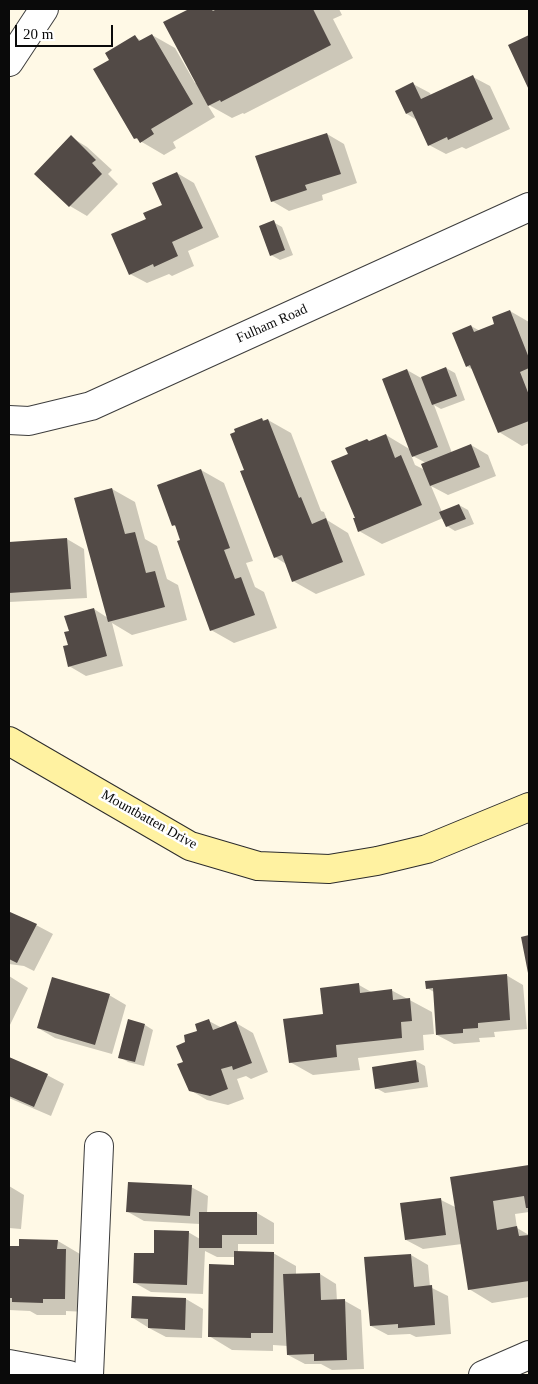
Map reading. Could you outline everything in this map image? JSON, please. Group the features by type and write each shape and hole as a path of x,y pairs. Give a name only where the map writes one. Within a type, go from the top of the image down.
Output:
{"main road":[{"name":"Mountbatten Drive","path":"9,741 190,846 258,866 329,869 377,861 427,849 529,807"}],"street":[{"path":"9,62 44,9"},
{"name":"Fulham Road","path":"9,420 29,421 91,406 529,207"},
{"path":"88,1375 99,1146"},
{"path":"484,1375 529,1355"},
{"path":"9,1364 69,1375"}],"building":[{"path":"189,9 211,9 213,11 217,9 313,9 331,45 221,102 220,100 208,106 163,22"},
{"path":"152,34 193,104 151,129 154,134 140,143 137,138 134,139 93,69 109,60 105,53 135,35 139,41"},
{"path":"529,35 529,90 508,45"},
{"path":"473,75 493,119 448,140 447,137 428,146 412,111 406,114 395,91 413,82 421,99"},
{"path":"327,133 341,174 305,185 307,190 271,202 255,156"},
{"path":"71,135 96,160 92,163 102,174 69,207 34,174"},
{"path":"177,172 203,228 172,242 178,256 154,267 153,264 129,275 111,234 146,219 143,213 162,205 152,183"},
{"path":"274,220 285,250 270,256 259,226"},
{"path":"510,310 529,358 529,368 520,372 529,395 529,421 498,433 470,365 466,367 452,333 471,325 474,332 494,324 492,317"},
{"path":"446,367 457,396 432,405 421,377"},
{"path":"407,369 438,447 412,457 382,379"},
{"path":"262,418 263,421 268,419 299,498 301,497 312,524 326,518 343,562 292,582 282,555 274,558 240,471 244,470 230,434 235,432 234,429"},
{"path":"386,434 395,458 401,455 422,505 358,532 353,518 355,518 331,461 348,454 345,448"},
{"path":"471,444 480,467 430,486 421,464"},
{"path":"201,469 230,548 224,550 235,579 241,577 255,615 210,631 177,541 180,540 175,525 172,526 157,485"},
{"path":"112,488 125,534 135,532 146,573 155,571 165,607 108,622 74,498"},
{"path":"459,504 466,519 446,527 439,512"},
{"path":"67,538 71,589 9,593 9,542"},
{"path":"94,608 107,656 68,667 63,646 68,645 64,632 69,631 64,616"},
{"path":"10,912 37,924 17,963 9,959"},
{"path":"529,935 529,973 528,973 521,937"},
{"path":"507,974 510,1020 478,1023 478,1028 463,1029 463,1033 436,1035 433,988 426,989 425,981"},
{"path":"52,977 110,994 95,1045 37,1028"},
{"path":"359,983 360,993 392,989 393,1000 410,998 412,1021 401,1022 402,1038 336,1045 337,1057 289,1063 283,1019 323,1014 320,988"},
{"path":"128,1019 145,1024 135,1062 118,1058"},
{"path":"209,1019 213,1030 236,1021 252,1063 233,1070 232,1066 221,1069 228,1089 210,1096 189,1091 177,1064 183,1062 176,1046 185,1042 184,1035 197,1031 195,1024"},
{"path":"9,1057 48,1074 34,1107 9,1096"},
{"path":"416,1060 419,1082 375,1089 372,1067"},
{"path":"529,1165 529,1208 526,1208 524,1196 493,1201 497,1230 517,1226 519,1236 529,1235 529,1281 468,1290 450,1177"},
{"path":"128,1182 192,1185 190,1216 126,1212"},
{"path":"441,1198 446,1235 405,1240 400,1203"},
{"path":"199,1212 257,1212 257,1235 222,1235 222,1248 199,1248"},
{"path":"154,1230 189,1231 187,1285 133,1283 134,1253 154,1253"},
{"path":"19,1239 58,1240 57,1249 66,1249 65,1299 43,1299 43,1303 12,1302 12,1298 9,1298 9,1246 19,1246"},
{"path":"234,1251 274,1252 273,1333 251,1333 251,1338 208,1337 209,1264 234,1265"},
{"path":"411,1254 414,1287 432,1285 435,1325 398,1328 398,1324 370,1326 364,1257"},
{"path":"320,1273 321,1300 345,1299 347,1360 314,1361 314,1354 287,1355 283,1274"},
{"path":"132,1296 186,1298 185,1330 148,1328 148,1319 131,1318"}]}
